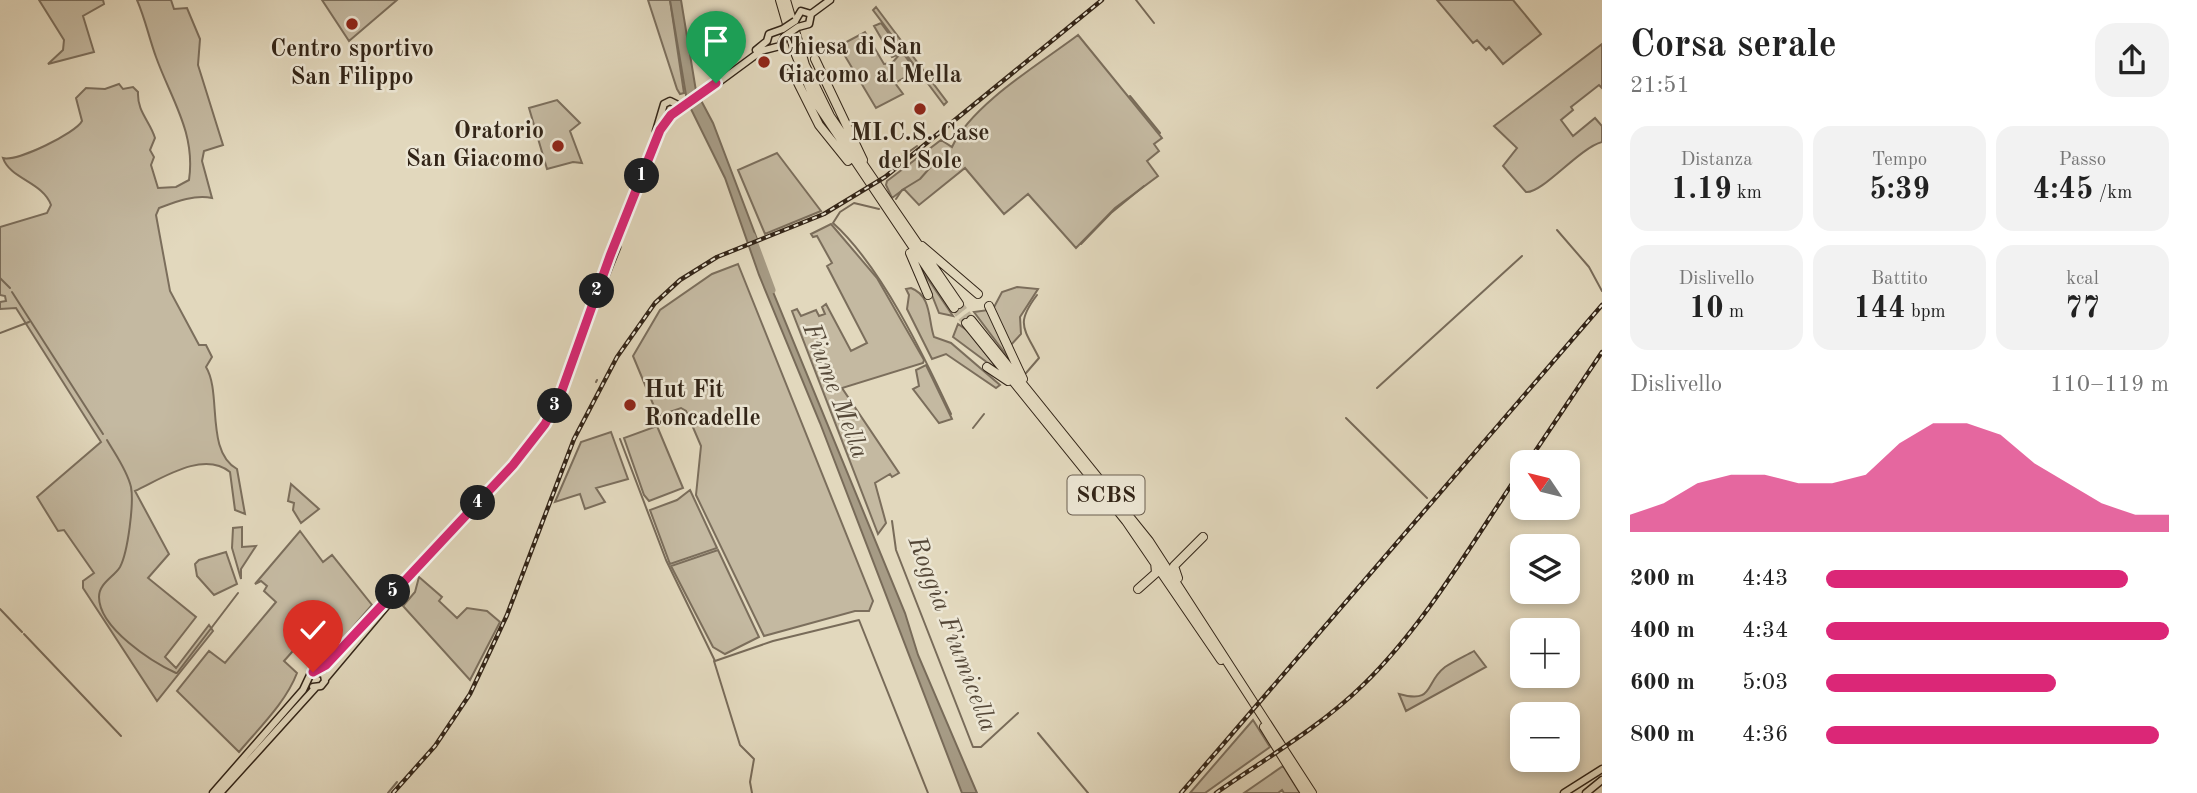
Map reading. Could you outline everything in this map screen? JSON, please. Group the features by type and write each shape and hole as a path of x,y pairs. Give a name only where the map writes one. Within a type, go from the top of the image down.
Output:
{"highway":[{"path":"780,0 796,55 815,101 869,184"},
{"path":"786,0 801,53 815,88 899,223 928,295"},
{"path":"815,59 854,136 867,170"},
{"path":"792,71 819,125 899,223 957,306"},
{"path":"899,223 978,294"},
{"path":"989,306 1036,405"},
{"name":"SCBS","path":"968,321 1149,541 1303,791"},
{"path":"988,367 1036,405"},
{"name":"SCBS","path":"1036,405 1177,586 1314,793"},
{"path":"1177,586 1174,566 1178,559 1203,537"},
{"path":"1149,541 1168,559 1178,559"},
{"path":"1138,589 1156,573 1155,559"},
{"path":"1152,579 1165,579 1177,586"}],"main road":[{"path":"769,45 769,34 782,34 798,23 810,23 811,14 830,0"},
{"path":"798,23 801,11 811,14"},
{"path":"663,111 674,111 689,103 769,45 780,46 782,34"},
{"path":"220,793 316,687 323,685 325,679 415,572 537,436 561,393 654,143 667,101 674,111"},
{"path":"654,143 674,111"},
{"path":"213,793 308,680 311,673 317,671 415,572"},
{"path":"317,671 325,679"},
{"path":"308,680 316,687"},
{"path":"1564,793 1602,769"},
{"path":"1586,793 1602,780"}],"shaded area":[{"path":"39,0 103,0 104,4 83,16 94,52 48,64 63,50 64,40"},
{"path":"137,0 171,0 174,9 187,8 200,39 198,65 223,145 204,151 202,161 212,198 199,197 178,201 159,208 156,215 170,291 199,345 206,345 212,357 206,367 211,378 217,436 227,461 237,469 245,514 235,510 230,472 219,466 195,465 135,491 169,554 148,578 196,617 165,657 176,668 209,625 213,631 157,701 83,588 83,581 94,573 64,530 58,531 37,497 101,442 16,308 0,309 0,302 6,301 5,296 0,295 0,227 47,213 51,205 41,191 12,171 3,158 33,151 77,126 82,121 76,98 86,88 105,89 119,84 123,89 133,87 138,92 142,111 155,138 150,150 154,157 151,165 158,188 176,187 189,180 186,132"},
{"name":"Centro sportivo San Filippo","path":"322,0 397,0 349,41"},
{"path":"648,0 670,0 684,93 680,94 677,89"},
{"path":"670,0 681,0 696,91 713,123 757,239 755,248 905,613 918,655 977,793 962,793 820,423 759,275 725,178 687,101"},
{"path":"1437,0 1513,0 1541,34 1503,64 1489,47 1486,50 1477,40 1473,43"},
{"path":"876,7 947,102 944,105 873,10"},
{"path":"881,23 916,71 895,83 903,94 876,108 839,46 865,32 884,64 892,63 900,54 892,57 874,26"},
{"path":"1078,35 1162,138 1154,144 1159,151 1147,161 1158,176 1115,208 1076,248 1028,194 1004,214 965,168 919,205 904,189 892,198 887,181 941,140 952,147 975,115 991,100"},
{"path":"1602,44 1602,88 1599,85 1571,107 1573,110 1561,120 1573,136 1595,118 1602,126 1602,142 1583,153 1541,186 1526,192 1503,166 1517,148 1494,126"},
{"name":"Oratorio San Giacomo","path":"557,100 580,123 570,131 582,163 573,162 547,169 529,108"},
{"path":"777,153 821,211 765,234 738,170"},
{"path":"831,224 877,278 924,360 923,363 842,388 899,473 892,477 890,474 875,483 886,523 878,534 792,311 797,309 801,316 816,310 819,316 825,314 822,307 826,304 851,351 867,343 827,266 832,263 817,236 813,237 811,234"},
{"path":"738,264 873,601 869,611 855,611 764,636 696,495 701,446 686,411 681,408 658,416 633,356 660,310 712,274"},
{"path":"922,270 953,316 939,313"},
{"path":"1017,287 1038,289 1020,317 1021,334 1010,346 993,309 1002,292"},
{"path":"911,288 923,297 926,303 934,337 951,343 1000,385 996,388 946,354 932,359 907,309 909,295 906,289"},
{"path":"988,310 1013,364 974,312"},
{"path":"958,324 968,331 1000,372 953,337"},
{"path":"926,365 952,419 939,423 913,389 919,386 916,370"},
{"path":"657,426 683,488 649,501 644,495 624,438"},
{"path":"611,432 628,479 596,488 605,502 585,509 580,494 555,502 581,442"},
{"path":"291,484 319,509 301,523 293,510 294,503 288,501"},
{"path":"690,490 717,548 670,564 650,510 677,500"},
{"path":"242,527 242,547 256,546 241,569 241,579 232,548 233,528"},
{"path":"300,531 323,562 332,555 372,605 335,648 325,648 308,634 284,661 297,673 292,684 272,714 239,752 177,691 209,651 225,663 276,602 264,591 267,586 261,581 255,584"},
{"path":"718,550 759,637 725,654 713,647 671,566"},
{"path":"226,552 237,584 214,595 197,576 195,564 199,560"},
{"path":"419,577 442,597 439,601 457,618 467,608 487,611 500,622 470,680 403,606 415,592"},
{"path":"1474,651 1486,667 1406,711 1399,694 1424,694 1438,673"},
{"path":"1253,720 1270,747 1205,793 1190,793"},
{"path":"1283,766 1300,793 1284,793 1282,790 1278,793 1244,793"}],"waterway":[{"name":"Roggia Fiumicella","path":"1136,0 1154,23"},
{"name":"Roggia Fiumicella","path":"1130,96 1160,133"},
{"name":"Roggia Fiumicella","path":"896,161 917,146"},
{"name":"Roggia Fiumicella","path":"896,199 902,190 920,179 935,162 923,152"},
{"name":"Roggia Fiumicella","path":"1081,244 1111,213 1144,186"},
{"name":"Roggia Fiumicella","path":"879,209 854,203 840,212 833,223 851,241 884,287 914,339 951,414"},
{"name":"Roggia Fiumicella","path":"1557,230 1589,267 1602,291"},
{"name":"Fiume Mella","path":"752,236 772,290"},
{"name":"Roggia Fiumicella","path":"1377,388 1522,256"},
{"path":"0,278 10,288"},
{"path":"12,292 103,434"},
{"name":"Roggia Fiumicella","path":"1026,373 1039,358 1024,326 1026,313 1037,295"},
{"path":"0,333 29,322"},
{"name":"Roggia Fiumicella","path":"973,428 984,414"},
{"name":"Roggia Fiumicella","path":"1346,418 1427,498"},
{"path":"620,439 666,560 715,661 773,641 859,620 928,793"},
{"path":"107,440 124,468 131,487 132,504 123,560 101,588 101,609 117,632 128,642 176,673"},
{"name":"Roggia Fiumicella","path":"892,521 896,550 973,747 981,747 1018,713"},
{"path":"177,673 238,593"},
{"path":"0,609 22,632"},
{"path":"24,634 121,736"},
{"path":"714,661 740,745 754,759 750,782 752,793"},
{"name":"Roggia Fiumicella","path":"1038,733 1088,793"},
{"path":"388,793 397,782"}],"tunnel":[{"path":"959,304 971,320"},
{"path":"954,308 966,323"}],"railway":[{"path":"393,793 435,746 470,694 507,615 574,439 617,357 655,303 680,280 717,257 824,214 885,177 1102,0"},
{"path":"1181,793 1602,305"},
{"path":"1536,450 1602,352"},
{"path":"1216,793 1329,715 1363,685 1428,609 1510,487"}],"place":[{"name":"Centro sportivo San Filippo","path":"352,24"},
{"name":"Chiesa di San Giacomo al Mella","path":"764,62"},
{"name":"MI.C.S. Case del Sole","path":"920,109"},
{"name":"Oratorio San Giacomo","path":"558,146"},
{"name":"Hut Fit Roncadelle","path":"630,405"}],"route":[{"path":"313,672 326,665 415,572 537,436 561,393 597,290 660,130 671,115 716,83"}]}
